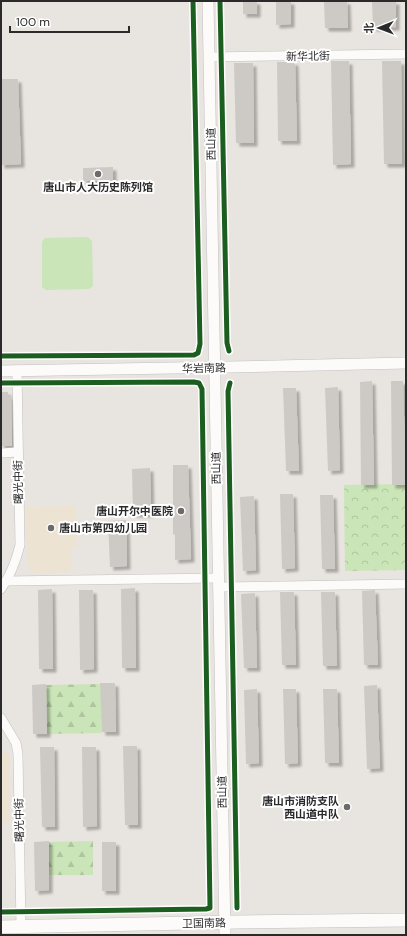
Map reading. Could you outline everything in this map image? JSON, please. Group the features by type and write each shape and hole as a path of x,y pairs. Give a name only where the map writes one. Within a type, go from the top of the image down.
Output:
{"main road":[{"name":"卫国南路","path":"5,931 21,927 224,929 406,920"}],"street":[{"name":"西山道","path":"208,1 224,929"},
{"name":"新华北街","path":"209,57 406,54"},
{"name":"华岩南路","path":"1,370 406,363"},
{"name":"曙光中街","path":"4,585 16,562 20,545 17,370"},
{"path":"1,452 18,452"},
{"path":"4,585 218,583 406,584"},
{"name":"曙光中街","path":"1,718 16,742 18,754 21,927"}],"shaded area":[{"name":"唐山市第四幼儿园","path":"76,506 77,548 71,548 71,572 32,573 27,562 26,507"},
{"path":"1,754 9,754 10,823 1,823"}],"green space":[{"path":"88,237 92,241 93,286 89,289 46,290 42,287 42,242 45,238"},
{"path":"406,484 406,570 345,571 344,485"},
{"path":"101,684 102,733 47,734 46,685"},
{"path":"93,841 93,875 49,875 49,842"}],"building":[{"path":"243,1 257,1 257,14 243,14"},
{"path":"276,1 291,1 291,24 276,25"},
{"path":"324,1 347,1 348,28 325,28"},
{"path":"372,1 396,1 396,27 373,28"},
{"path":"331,61 349,61 351,164 333,165"},
{"path":"382,61 401,61 402,164 384,164"},
{"path":"277,62 295,62 297,141 278,141"},
{"path":"234,63 253,63 254,143 236,143"},
{"path":"1,79 18,79 21,164 1,165"},
{"name":"唐山市人大历史陈列馆","path":"113,167 113,181 83,181 83,168"},
{"path":"372,381 374,485 361,485 360,382"},
{"path":"391,381 403,381 406,485 392,485"},
{"path":"338,387 340,470 328,471 325,388"},
{"path":"283,388 296,388 299,471 286,471"},
{"path":"1,392 8,392 8,396 11,396 12,446 1,446"},
{"name":"唐山开尔中医院","path":"173,465 188,465 191,559 175,560 175,535 173,534"},
{"path":"150,468 151,514 133,514 132,469"},
{"path":"280,494 293,494 295,568 282,569"},
{"path":"320,495 333,495 335,569 322,569"},
{"path":"254,496 256,570 243,571 240,497"},
{"path":"126,520 127,566 110,567 108,521"},
{"path":"135,588 136,668 122,668 121,589"},
{"path":"52,589 53,669 39,669 38,590"},
{"path":"79,590 93,590 94,669 80,670"},
{"path":"375,590 378,665 364,665 362,591"},
{"path":"280,592 294,592 296,665 282,665"},
{"path":"321,592 335,592 337,666 323,666"},
{"path":"255,593 257,668 244,668 241,594"},
{"path":"100,683 115,683 116,732 102,732"},
{"path":"46,684 47,734 33,734 32,685"},
{"path":"377,685 380,768 367,769 364,686"},
{"path":"257,689 259,763 246,764 244,690"},
{"path":"283,689 296,689 298,763 285,764"},
{"path":"323,689 337,689 339,763 325,763"},
{"path":"123,746 137,746 138,825 125,825"},
{"path":"40,747 54,747 55,827 42,827"},
{"path":"82,747 96,747 97,826 83,827"},
{"path":"49,841 49,890 35,891 34,842"},
{"path":"102,842 116,842 116,891 102,891"}],"cycle path":[{"path":"1,356 194,355 198,353 200,344 193,1"},
{"path":"220,1 227,343 229,351"},
{"path":"1,383 194,382 199,383 202,389 210,908 1,912"},
{"path":"230,383 228,391 237,908"}],"place":[{"name":"唐山市人大历史陈列馆","path":"98,174"},
{"name":"唐山开尔中医院","path":"181,511"},
{"name":"唐山市第四幼儿园","path":"51,528"},
{"name":"唐山市消防支队 西山道中队","path":"347,807"}]}
